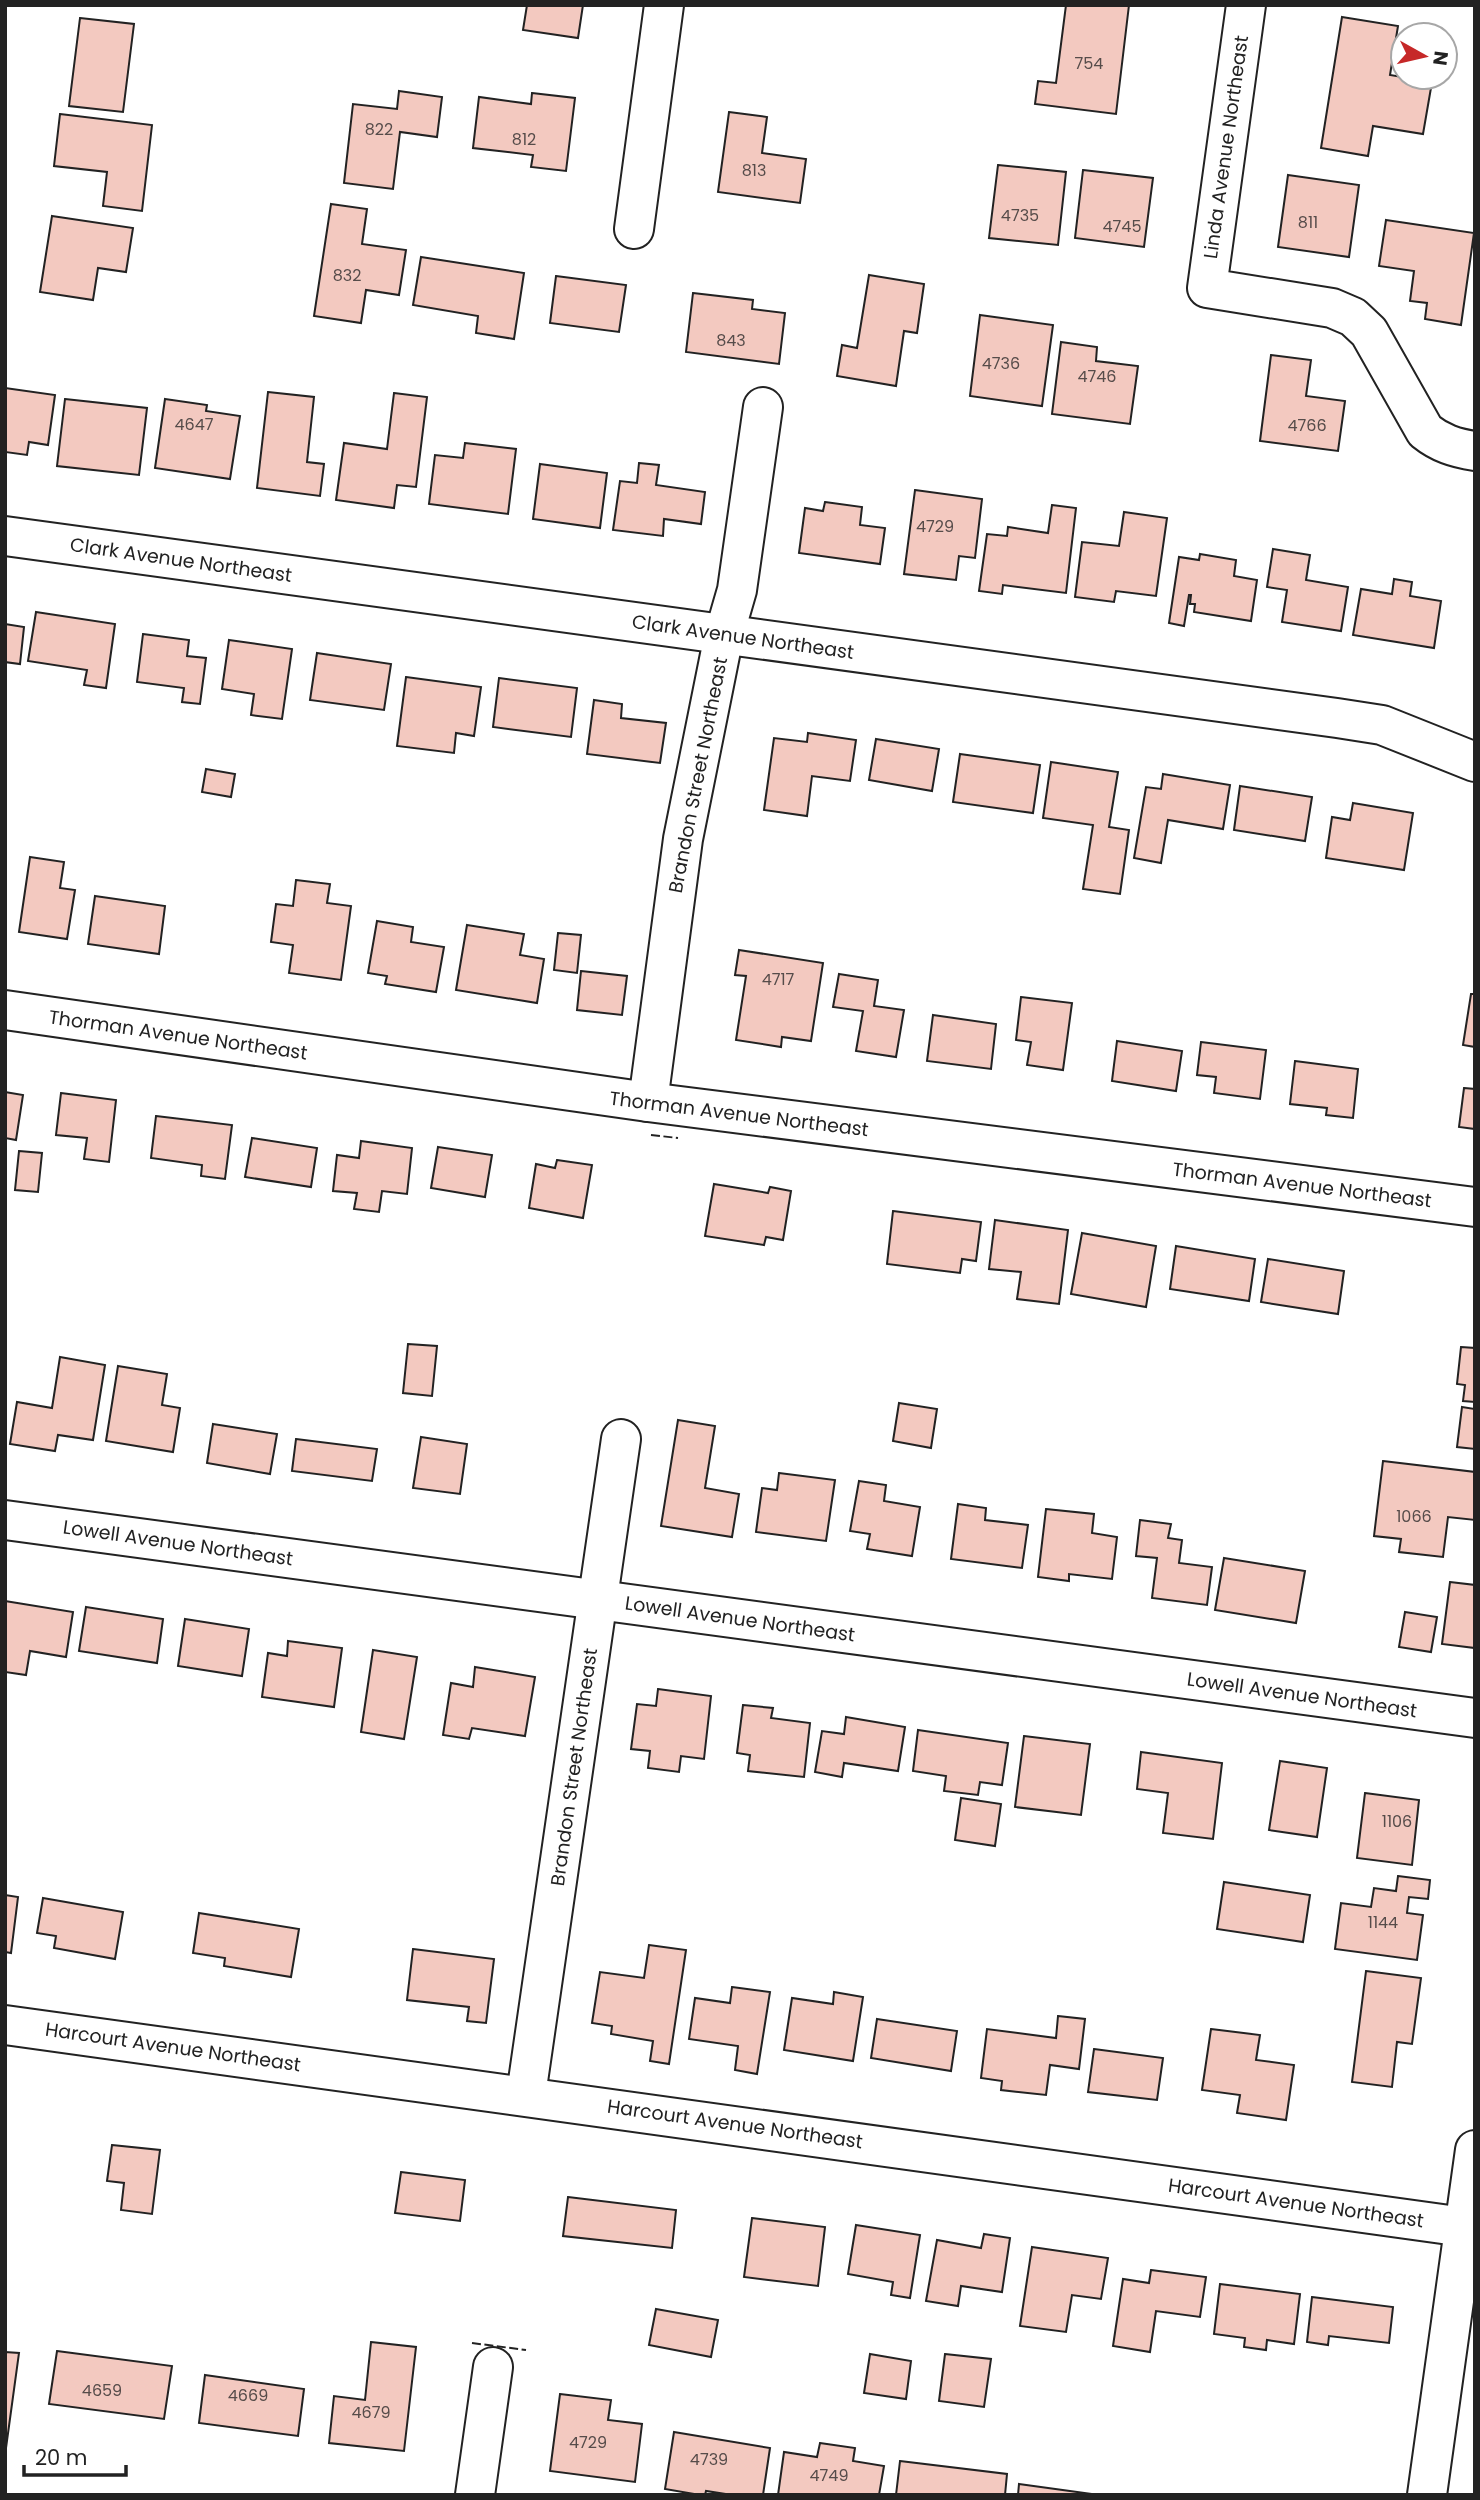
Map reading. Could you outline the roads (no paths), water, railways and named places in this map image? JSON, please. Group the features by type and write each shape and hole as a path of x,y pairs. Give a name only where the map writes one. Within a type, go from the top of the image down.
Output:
{"street":[{"path":"634,229 664,5"},
{"name":"Linda Avenue Northeast","path":"1245,5 1207,288 1332,308 1353,317 1369,332 1425,430 1437,440 1456,448 1475,451"},
{"name":"Brandon Street Northeast","path":"648,1102 683,839 724,635 737,590 763,407"},
{"name":"Clark Avenue Northeast","path":"5,536 1382,725 1475,762"},
{"name":"Thorman Avenue Northeast","path":"5,1010 648,1102 1475,1207"},
{"name":"Brandon Street Northeast","path":"526,2095 621,1439"},
{"name":"Lowell Avenue Northeast","path":"5,1520 1475,1718"},
{"name":"Harcourt Avenue Northeast","path":"5,2025 526,2095 1464,2227"},
{"path":"1427,2495 1475,2150"},
{"path":"475,2495 493,2367"}]}
